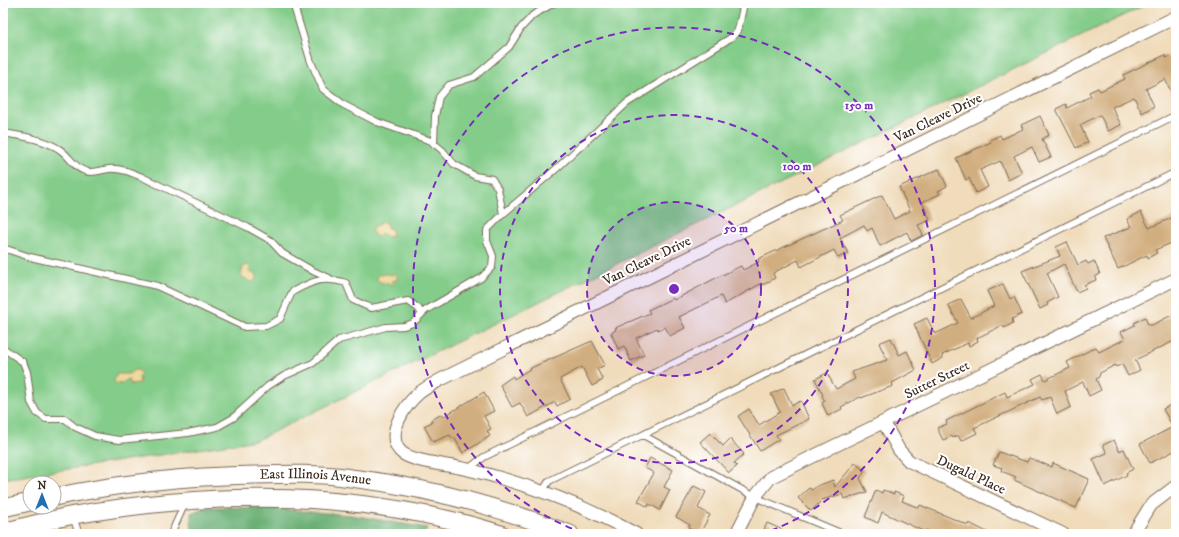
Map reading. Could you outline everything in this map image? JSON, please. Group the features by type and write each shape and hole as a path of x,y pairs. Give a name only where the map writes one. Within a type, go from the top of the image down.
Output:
{"main road":[{"name":"East Illinois Avenue","path":"62,496 146,481 212,475 286,474 350,477 442,494 505,512 570,534"},
{"name":"East Illinois Avenue","path":"3,532 72,516 187,500 264,497 329,500 413,512 501,534"},
{"path":"3,508 22,504"}],"street":[{"name":"Van Cleave Drive","path":"636,534 601,515 542,492 468,469 409,458 400,452 394,442 395,431 402,413 420,393 440,380 1176,17"},
{"name":"Sutter Street","path":"736,534 755,497 771,477 1176,279"},
{"name":"Dugald Place","path":"884,423 899,450 909,461 1063,534"},
{"path":"1133,534 1151,505 1176,486"}],"lane":[{"path":"293,3 311,62 323,89 344,105 377,122 434,144 442,150 454,164 475,176 492,179 498,189 503,214"},
{"path":"434,144 439,97 449,85 474,76 508,47 521,28 534,15 554,3"},
{"path":"3,348 23,362 27,372 31,402 37,413 46,419 65,419 75,427 95,436 119,440 188,433 216,428 233,418 268,386 284,376 313,363 339,340 386,327 413,323 422,314 481,278 492,267 493,256 487,241 487,230 503,214 556,170 627,103 732,36 738,30 744,3"},
{"path":"468,469 491,453 1176,115"},
{"path":"3,133 49,144 60,149 72,162 84,171 94,172 110,169 126,171 142,177 247,227 270,240 282,253 313,271 346,283 354,300 371,308 408,301 418,308 422,314"},
{"path":"542,492 549,481 1176,172"},
{"path":"3,248 30,257 157,286 245,327 266,326 280,319 292,292 310,282 332,279"},
{"path":"643,435 755,497 843,534"},
{"path":"171,534 187,500"},
{"path":"72,516 79,534"}],"green space":[{"path":"3,3 1149,3 257,440 3,479"},
{"path":"205,507 265,508 351,515 427,528 425,534 192,534 191,513"}],"sand":[{"path":"382,222 385,222 388,228 392,229 392,236 386,237 382,233 377,237 372,232 372,228"},
{"path":"247,265 250,266 250,272 257,275 255,281 251,282 241,276 243,267"},
{"path":"395,273 398,279 393,281 392,285 377,281 378,275 392,275"},
{"path":"134,370 141,373 139,377 140,383 131,385 128,379 121,384 115,383 114,380 117,374 129,374"}],"building":[{"path":"1176,54 1176,102 1165,79 1146,89 1154,106 1142,113 1134,97 1112,107 1121,125 1108,131 1100,115 1080,125 1088,142 1076,148 1056,109 1066,104 1067,108 1091,96 1089,92 1098,88 1100,91 1125,79 1123,75 1165,55 1166,58"},
{"path":"1040,116 1049,135 1042,139 1051,157 1039,162 1032,147 1014,156 1022,173 1008,180 1000,161 980,170 988,187 976,193 969,178 966,180 956,158 991,142 990,140 1000,135 1002,139 1023,129 1021,125"},
{"path":"939,169 947,186 938,191 940,194 922,202 930,220 918,225 923,235 911,241 907,232 880,246 872,228 867,231 864,225 840,238 848,253 838,258 834,250 801,267 798,260 773,273 775,278 763,285 762,283 725,304 721,296 679,317 685,328 670,336 665,327 658,330 657,328 636,338 644,355 631,361 624,346 618,349 611,333 616,330 615,328 650,313 648,310 673,298 674,300 741,266 743,270 759,262 758,259 843,220 840,215 882,195 894,219 910,211 899,187"},
{"path":"1141,212 1149,228 1176,216 1176,241 1155,250 1157,253 1148,258 1147,255 1118,269 1103,238 1131,227 1127,219"},
{"path":"1067,242 1078,265 1086,261 1088,264 1094,261 1100,274 1095,277 1096,280 1084,285 1086,288 1077,292 1064,264 1047,273 1058,297 1040,309 1022,271 1060,256 1056,247"},
{"path":"1003,284 1010,299 1014,297 1022,314 1012,319 1013,323 1004,328 1003,325 977,338 978,341 969,346 968,343 942,355 943,358 932,364 914,324 927,318 935,334 958,323 948,305 961,299 971,318 994,306 987,291"},
{"path":"1176,313 1176,340 1135,360 1140,370 1128,376 1122,364 1116,367 1115,365 1100,373 1099,377 1096,379 1101,390 1089,396 1083,382 1065,391 1071,407 1057,414 1050,397 1042,400 1040,397 974,428 977,433 961,441 958,435 953,438 952,436 943,440 937,428 947,424 946,421 1005,392 1007,397 1035,384 1032,379 1042,374 1045,380 1070,368 1067,362 1096,347 1099,352 1125,339 1121,332 1135,325 1134,323 1145,317 1148,325 1152,325"},
{"path":"891,338 899,355 907,351 916,370 892,383 893,386 861,398 860,397 828,416 822,403 825,401 822,396 823,395 815,379 827,373 836,389 855,379 852,372 887,360 879,343"},
{"path":"592,341 605,365 597,369 603,380 592,386 582,367 560,379 570,399 557,406 555,402 528,417 520,403 512,407 500,385 513,376 514,379 533,367"},
{"path":"784,388 792,405 801,401 809,419 776,435 779,439 760,451 738,416 749,409 759,425 780,412 771,394"},
{"path":"484,392 494,411 484,416 491,429 487,431 490,436 463,453 454,437 452,438 450,435 433,442 424,426 432,422 431,420 442,414 443,417"},
{"path":"1176,402 1176,450 1150,463 1140,444 1173,427 1163,409"},
{"path":"710,433 723,446 730,439 744,454 734,463 737,466 729,473 700,442"},
{"path":"1114,440 1119,451 1124,449 1133,469 1126,473 1127,475 1105,486 1093,459 1107,453 1103,445"},
{"path":"999,452 1027,462 1029,458 1052,467 1053,463 1089,479 1076,508 1014,480 1016,477 1001,471 1002,468 993,465"},
{"path":"650,458 673,470 664,487 670,490 660,510 649,504 648,507 638,501 654,473 645,468"},
{"path":"855,463 865,471 860,478 867,492 844,499 842,494 822,500 811,511 798,498 809,488 812,490 817,486 833,480 835,487"},
{"path":"694,486 706,492 698,508 710,515 700,533 688,528 690,525 676,517"},
{"path":"876,490 882,493 883,490 894,494 894,492 904,496 902,501 919,508 920,505 968,525 969,523 991,534 946,534 939,531 936,534 926,530 925,532 882,512 878,523 865,517"},
{"path":"767,523 792,534 762,534"}]}
